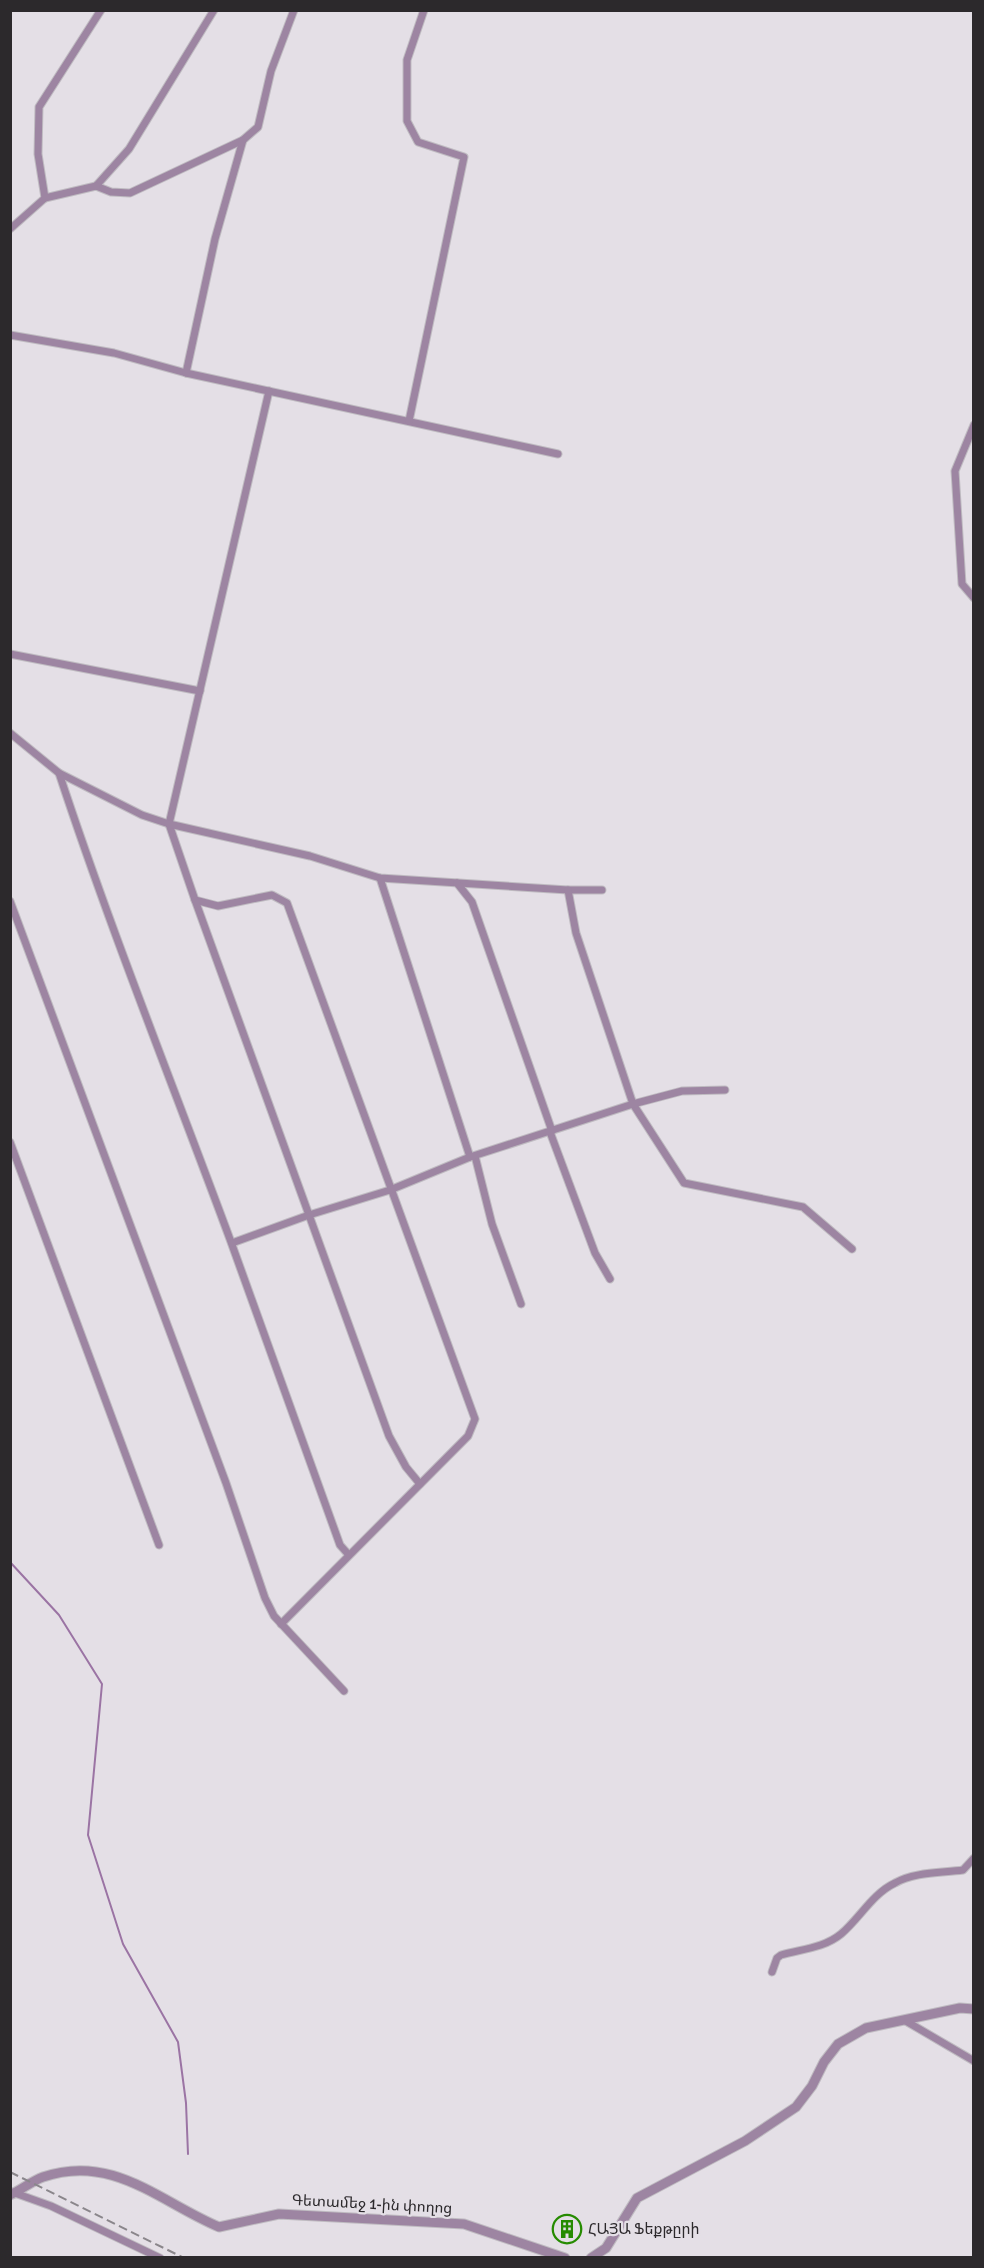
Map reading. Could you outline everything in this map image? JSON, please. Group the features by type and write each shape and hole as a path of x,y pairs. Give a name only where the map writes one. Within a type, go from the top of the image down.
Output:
{"street":[{"path":"45,198 38,154 39,107 101,10"},
{"path":"10,229 45,198 96,186 129,149 214,10"},
{"path":"96,186 111,192 130,193 243,140 258,127 271,71 294,10"},
{"path":"409,421 464,157 418,142 407,121 407,60 424,10"},
{"path":"186,373 214,239 243,140"},
{"path":"10,335 114,353 186,373 558,454"},
{"path":"269,391 169,824 389,1436 420,1484"},
{"path":"974,425 956,471 962,584 974,598"},
{"path":"10,654 200,691"},
{"path":"10,733 59,773 112,801 169,824 310,856 380,878 568,890 602,890"},
{"path":"59,773 116,941 132,976 155,1044 232,1243 340,1545 348,1554"},
{"path":"380,878 472,1156 492,1224 521,1304"},
{"path":"456,882 472,902 595,1253 610,1279"},
{"path":"568,890 576,933 633,1104 684,1183 803,1207 852,1249"},
{"path":"195,900 218,906 272,895 287,903 475,1419 468,1436 348,1554 281,1624"},
{"path":"10,901 226,1483 265,1598 281,1624 344,1691"},
{"path":"232,1243 309,1215 390,1190 472,1156 633,1104 682,1091 725,1090"},
{"path":"10,1142 159,1545"},
{"path":"772,1972 777,1958 781,1955 820,1946 841,1934 880,1891 896,1882 963,1870 974,1858"},
{"path":"591,2258 606,2248 638,2198 746,2141 796,2107 838,2044 866,2028 960,2008 974,2009"},
{"path":"904,2020 974,2061"},
{"name":"Գետամեջ 1-ին փողոց","path":"12,2193 43,2177 81,2171 113,2173 178,2204 219,2228 279,2214 464,2224 565,2258"},
{"path":"12,2193 51,2206 160,2258"}],"waterway":[{"path":"10,1562 59,1615 102,1684 88,1835 123,1944 178,2042 186,2103 188,2154"}],"railway":[{"path":"10,2172 184,2258"}],"place":[{"name":"ՀԱՅԱ Ֆեքթըրի","path":"567,2229"}]}
